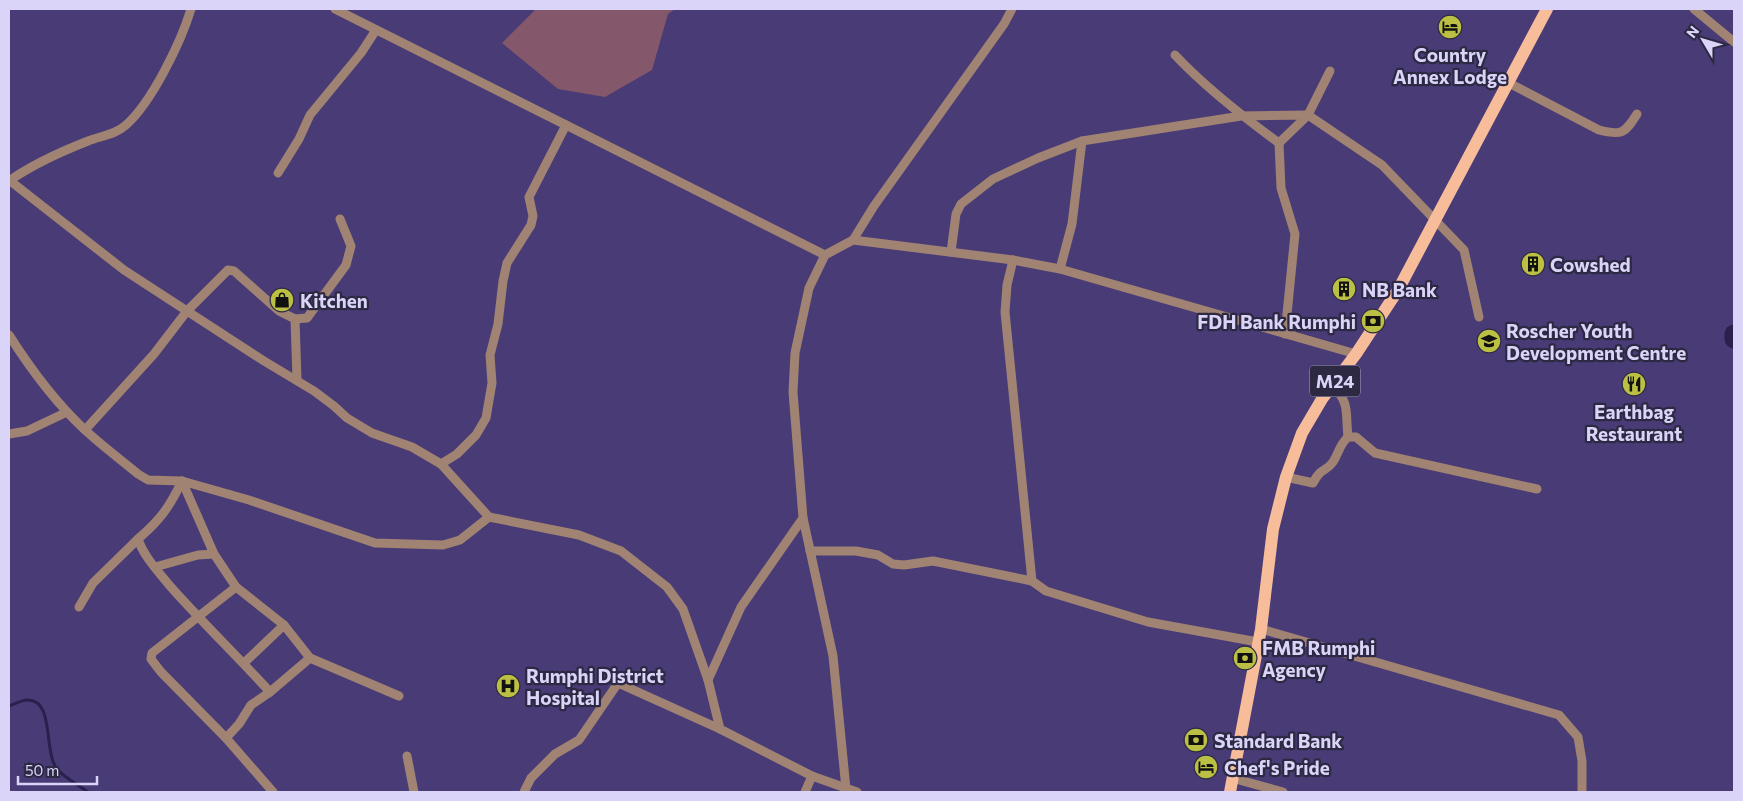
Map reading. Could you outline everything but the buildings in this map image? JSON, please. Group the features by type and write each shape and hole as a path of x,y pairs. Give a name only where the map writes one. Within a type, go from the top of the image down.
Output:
{"main road":[{"name":"M24","path":"1230,792 1261,629 1274,529 1286,477 1302,433 1332,384 1356,354 1398,290 1547,9"}],"street":[{"path":"192,9 151,96 126,126 107,136 90,140 39,163 9,181 124,270 296,380 334,406 347,418 372,433 412,447 441,464 489,517 579,535 621,551 667,587 683,608 708,680 720,729"},
{"path":"335,9 825,255"},
{"path":"846,789 833,656 803,518 793,392 795,353 809,288 825,255 853,240 874,206 1004,24 1012,9"},
{"path":"1694,9 1734,42"},
{"path":"278,173 299,139 310,114 361,53 376,30"},
{"path":"1175,55 1197,79 1213,89 1231,108 1279,143"},
{"path":"1285,334 1295,234 1281,188 1279,143 1308,115 1330,71"},
{"path":"1509,83 1599,130 1615,134 1627,130 1637,114"},
{"path":"951,252 956,214 970,196 992,179 1082,141 1242,116 1308,115 1382,166 1464,250 1479,317"},
{"path":"441,464 457,454 476,435 486,418 492,383 490,355 498,324 507,263 531,225 532,216 529,197 566,125"},
{"path":"1060,269 1072,224 1082,141"},
{"path":"85,430 154,354 187,312 228,270 234,271 279,311 295,319 307,318 346,265 352,246 340,219"},
{"path":"853,240 1014,260 1060,269 1356,354"},
{"path":"1014,260 1007,286 1005,312 1032,581"},
{"path":"295,319 296,380"},
{"path":"9,335 22,356 67,412 85,430 138,474 148,480 182,481 250,500 375,543 444,545 460,540 489,517"},
{"path":"1332,384 1344,397 1347,406 1348,437"},
{"path":"9,434 27,432 67,412"},
{"path":"1286,477 1314,483 1318,472 1332,463 1341,444 1348,437 1356,437 1375,452 1537,489"},
{"path":"79,606 93,584 161,519 182,481"},
{"path":"182,481 214,554 236,587 284,625 310,658 399,696"},
{"path":"708,680 741,607 803,518"},
{"path":"138,539 154,567 197,617 244,663 270,692"},
{"path":"810,551 856,552 878,555 893,564 904,565 934,561 1032,581 1046,591 1148,622 1258,642"},
{"path":"154,567 198,555 214,554"},
{"path":"236,587 152,653 151,659 226,738 273,792"},
{"path":"244,663 284,625"},
{"path":"1261,629 1559,715 1578,737 1582,761 1582,792"},
{"path":"226,738 239,724 250,705 270,692 310,658"},
{"path":"524,792 531,778 556,754 578,740 618,684 720,729 812,776 857,792"},
{"path":"407,756 414,792"},
{"path":"805,792 812,776"},
{"path":"1232,778 1283,792"}],"shaded area":[{"path":"536,9 675,9 668,14 652,70 605,97 558,89 502,43"}],"waterway":[{"path":"1734,334 1734,339"},
{"path":"9,706 27,700 36,702 42,708 50,750 57,769 88,792"}],"place":[{"name":"Country Annex Lodge","path":"1450,27"},
{"name":"Cowshed","path":"1533,264"},
{"name":"NB Bank","path":"1344,289"},
{"name":"Kitchen","path":"282,300"},
{"name":"FDH Bank Rumphi","path":"1373,321"},
{"name":"Roscher Youth Development Centre","path":"1489,341"},
{"name":"Earthbag Restaurant","path":"1634,384"},
{"name":"FMB Rumphi Agency","path":"1245,658"},
{"name":"Rumphi District Hospital","path":"508,686"},
{"name":"Standard Bank","path":"1196,740"},
{"name":"Chef's Pride","path":"1206,767"}]}
